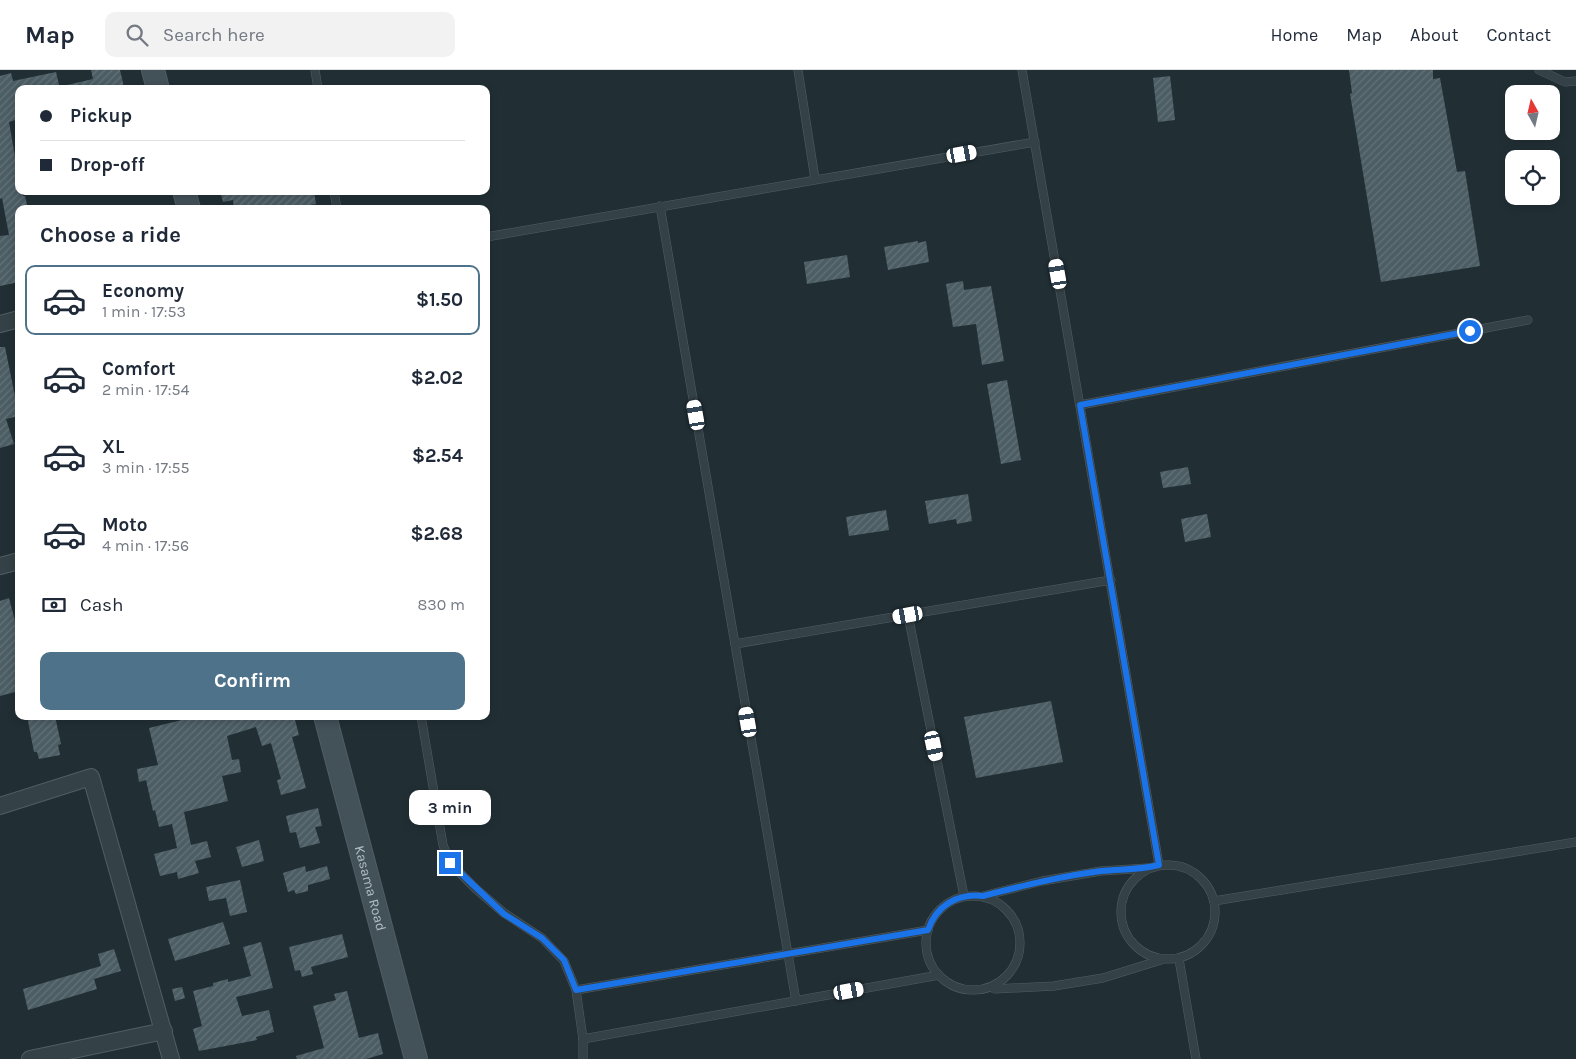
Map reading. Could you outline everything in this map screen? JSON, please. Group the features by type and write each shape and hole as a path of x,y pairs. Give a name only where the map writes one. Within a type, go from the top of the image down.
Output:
{"street":[{"path":"153,70 157,85"},
{"path":"0,324 15,321"},
{"path":"0,566 15,562"},
{"name":"Kasama Road","path":"326,720 416,1059"},
{"path":"0,806 91,776 171,1059"},
{"path":"30,1059 164,1030"}],"lane":[{"path":"315,70 317,85"},
{"path":"798,70 815,179"},
{"path":"1022,70 1159,865"},
{"path":"1539,70 1565,82 1576,81"},
{"path":"490,236 1035,142"},
{"path":"660,206 796,1001"},
{"path":"1080,405 1528,320"},
{"path":"735,644 1111,580"},
{"path":"908,615 964,896"},
{"path":"421,720 443,845 450,863 504,914 542,938 564,960 576,990 584,1059"},
{"path":"1214,901 1576,842"},
{"path":"1159,865 1177,865 1194,872 1206,884 1214,901 1215,920 1208,938 1196,952 1179,959 1160,960 1103,978 1054,986 981,991 963,991 946,982 933,968 927,950 928,930 935,914 956,898 983,896 1042,881 1102,871 1150,868 1159,865"},
{"path":"1150,868 1135,878 1125,894 1122,903 1123,922 1130,940 1136,947 1143,953 1160,960"},
{"path":"983,896 1000,904 1013,918 1019,935 1020,945 1019,954 1012,971 998,985 990,989"},
{"path":"576,990 928,930"},
{"path":"1179,959 1196,1059"},
{"path":"583,1039 939,976"}],"building":[{"path":"91,70 120,70 124,85 67,85 93,79"},
{"path":"1349,70 1433,70 1433,79 1440,78 1457,172 1465,171 1480,266 1381,282 1350,94 1352,93"},
{"path":"56,72 59,85 15,85 15,120 9,122 15,156 15,195 25,196 27,205 15,205 15,283 0,286 0,236 9,235 2,198 0,199 0,76 11,73 13,81"},
{"path":"1170,76 1175,120 1158,122 1153,78"},
{"path":"221,195 315,195 316,204 234,205 233,200 223,202"},
{"path":"918,241 918,243 926,241 929,262 888,270 884,247"},
{"path":"847,255 850,277 807,284 804,262"},
{"path":"963,281 964,290 991,286 1004,361 982,365 976,324 953,327 946,284"},
{"path":"0,347 5,347 15,396 15,417 6,419 14,444 0,448"},
{"path":"1007,380 1021,460 1001,464 987,384"},
{"path":"1188,467 1191,484 1163,488 1160,472"},
{"path":"968,494 972,521 957,524 956,519 929,524 925,501"},
{"path":"886,510 889,530 849,536 846,517"},
{"path":"1207,514 1211,537 1185,542 1181,519"},
{"path":"9,598 15,621 15,692 0,696 0,601"},
{"path":"1051,701 1063,762 976,778 964,717"},
{"path":"28,720 56,720 61,744 58,745 60,755 39,759 37,752 34,752"},
{"path":"182,720 295,720 299,735 292,737 306,788 281,795 277,780 281,779 271,743 262,746 256,727 227,736 232,760 239,759 241,772 222,776 228,801 184,812 191,845 207,841 211,857 195,861 199,873 178,879 177,872 160,876 154,854 177,848 172,824 159,827 155,810 153,811 146,780 139,782 137,769 158,765 149,728"},
{"path":"318,808 322,826 315,827 320,843 300,848 296,832 290,833 286,816"},
{"path":"259,840 264,861 242,867 236,847"},
{"path":"305,866 306,872 327,866 330,879 308,885 308,891 296,894 294,890 288,892 283,873"},
{"path":"240,880 247,912 230,916 226,898 209,901 206,887"},
{"path":"223,922 230,944 175,961 168,939"},
{"path":"342,934 348,957 311,967 313,974 302,977 300,970 295,971 289,947"},
{"path":"261,942 273,988 236,997 242,1016 269,1010 274,1032 256,1037 257,1040 199,1051 193,1029 202,1026 193,991 213,986 213,983 228,979 228,982 251,976 243,947"},
{"path":"114,949 121,971 94,979 97,989 28,1010 23,989 101,966 98,954"},
{"path":"182,987 185,998 175,1001 172,989"},
{"path":"347,991 359,1038 378,1033 383,1054 366,1059 297,1059 296,1056 324,1048 313,1006 336,1000 334,994"}],"route":[{"path":"450,863 504,914 542,938 564,960 576,990 928,930 935,914 948,902 956,898 973,895 983,896 1062,877 1102,871 1150,868 1159,865 1080,405 1470,331"}]}
